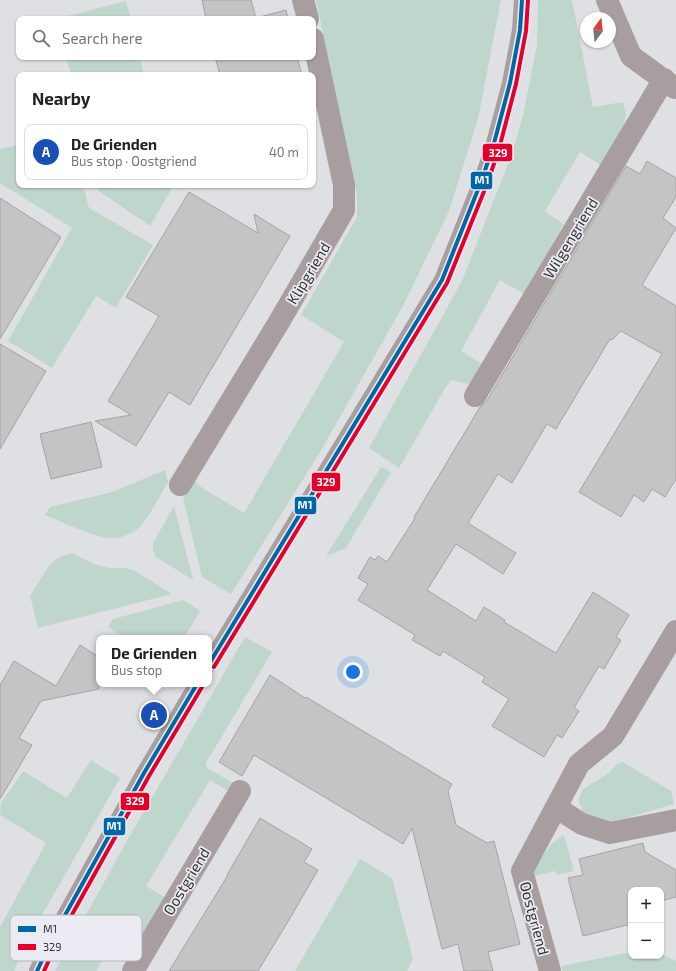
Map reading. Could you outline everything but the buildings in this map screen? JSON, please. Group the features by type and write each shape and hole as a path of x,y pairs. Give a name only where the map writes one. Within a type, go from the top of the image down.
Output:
{"street":[{"path":"303,0 307,16"},
{"name":"Wilgengriend","path":"475,396 670,84 631,56 607,0"},
{"name":"Klipgriend","path":"180,485 283,315 344,210 344,185 316,53"},
{"path":"676,631 613,736 579,764 557,808 582,824 610,833 676,820"},
{"name":"Oostgriend","path":"142,954 240,791"},
{"name":"Oostgriend","path":"550,971 522,871 557,808"},
{"name":"Oostgriend","path":"132,971 138,961"}],"lane":[{"path":"212,659 442,280 481,182 493,147 510,83 520,30 522,0"},
{"path":"65,915 144,773 195,687"},
{"path":"37,971 42,961"}],"green space":[{"path":"316,0 501,0 478,119 449,211 403,306 319,454 231,594 202,577 183,498 194,480 201,487 244,513 344,342 301,315 357,217 357,196"},
{"path":"538,0 572,0 580,48 581,48 593,107 623,102 626,114 623,131 602,166 580,152 545,211 563,224 526,295 500,280 461,351 483,365 473,385 451,380 399,468 369,448 462,281 510,159 523,116 537,45"},
{"path":"126,1 130,16 68,16"},
{"path":"67,60 141,60 143,72 70,72"},
{"path":"16,146 16,188 84,188 89,208 153,245 116,308 96,296 52,368 8,341 72,228 0,183 0,149"},
{"path":"98,188 171,188 171,190 150,226 99,191"},
{"path":"381,467 391,472 346,548 326,556"},
{"path":"165,470 168,482 150,513 138,529 126,536 105,538 97,536 45,515 50,507 112,492"},
{"path":"174,506 193,580 156,557 153,551 153,543"},
{"path":"71,553 94,564 109,568 125,568 133,570 172,594 38,628 30,596 48,567 58,558"},
{"path":"183,600 200,611 186,635 121,635 108,627 113,619"},
{"path":"245,637 272,652 206,763 207,768 235,784 230,792 210,780 146,886 166,898 142,937 142,915 86,915 128,839"},
{"path":"91,760 120,778 42,915 10,915 10,961 18,961 14,971 0,971 0,927 46,843 0,815 1,803 23,771 67,798"},
{"path":"623,762 671,791 674,804 613,822 591,818 584,813 578,800 583,789 609,773 618,763"},
{"path":"564,835 574,871 556,875 555,871 531,877 530,874 552,843"},
{"path":"360,859 392,878 413,959 407,971 295,971"},
{"path":"628,953 628,959 664,959 664,955 676,961 676,971 563,971 561,966"},
{"path":"61,961 102,961 96,971 55,971"}],"transit line":[{"name":"M1","path":"212,659 442,280 481,182 493,147 510,83 520,30 522,0"},
{"name":"329","path":"214,667 447,283 487,184 499,149 516,84 526,31 528,0"},
{"name":"M1","path":"65,915 144,773 195,687"},
{"name":"329","path":"72,915 149,776 202,687"},
{"name":"M1","path":"37,971 42,961"},
{"name":"329","path":"44,971 49,961"}],"place":[{"name":"De Grienden","path":"154,715"}]}
